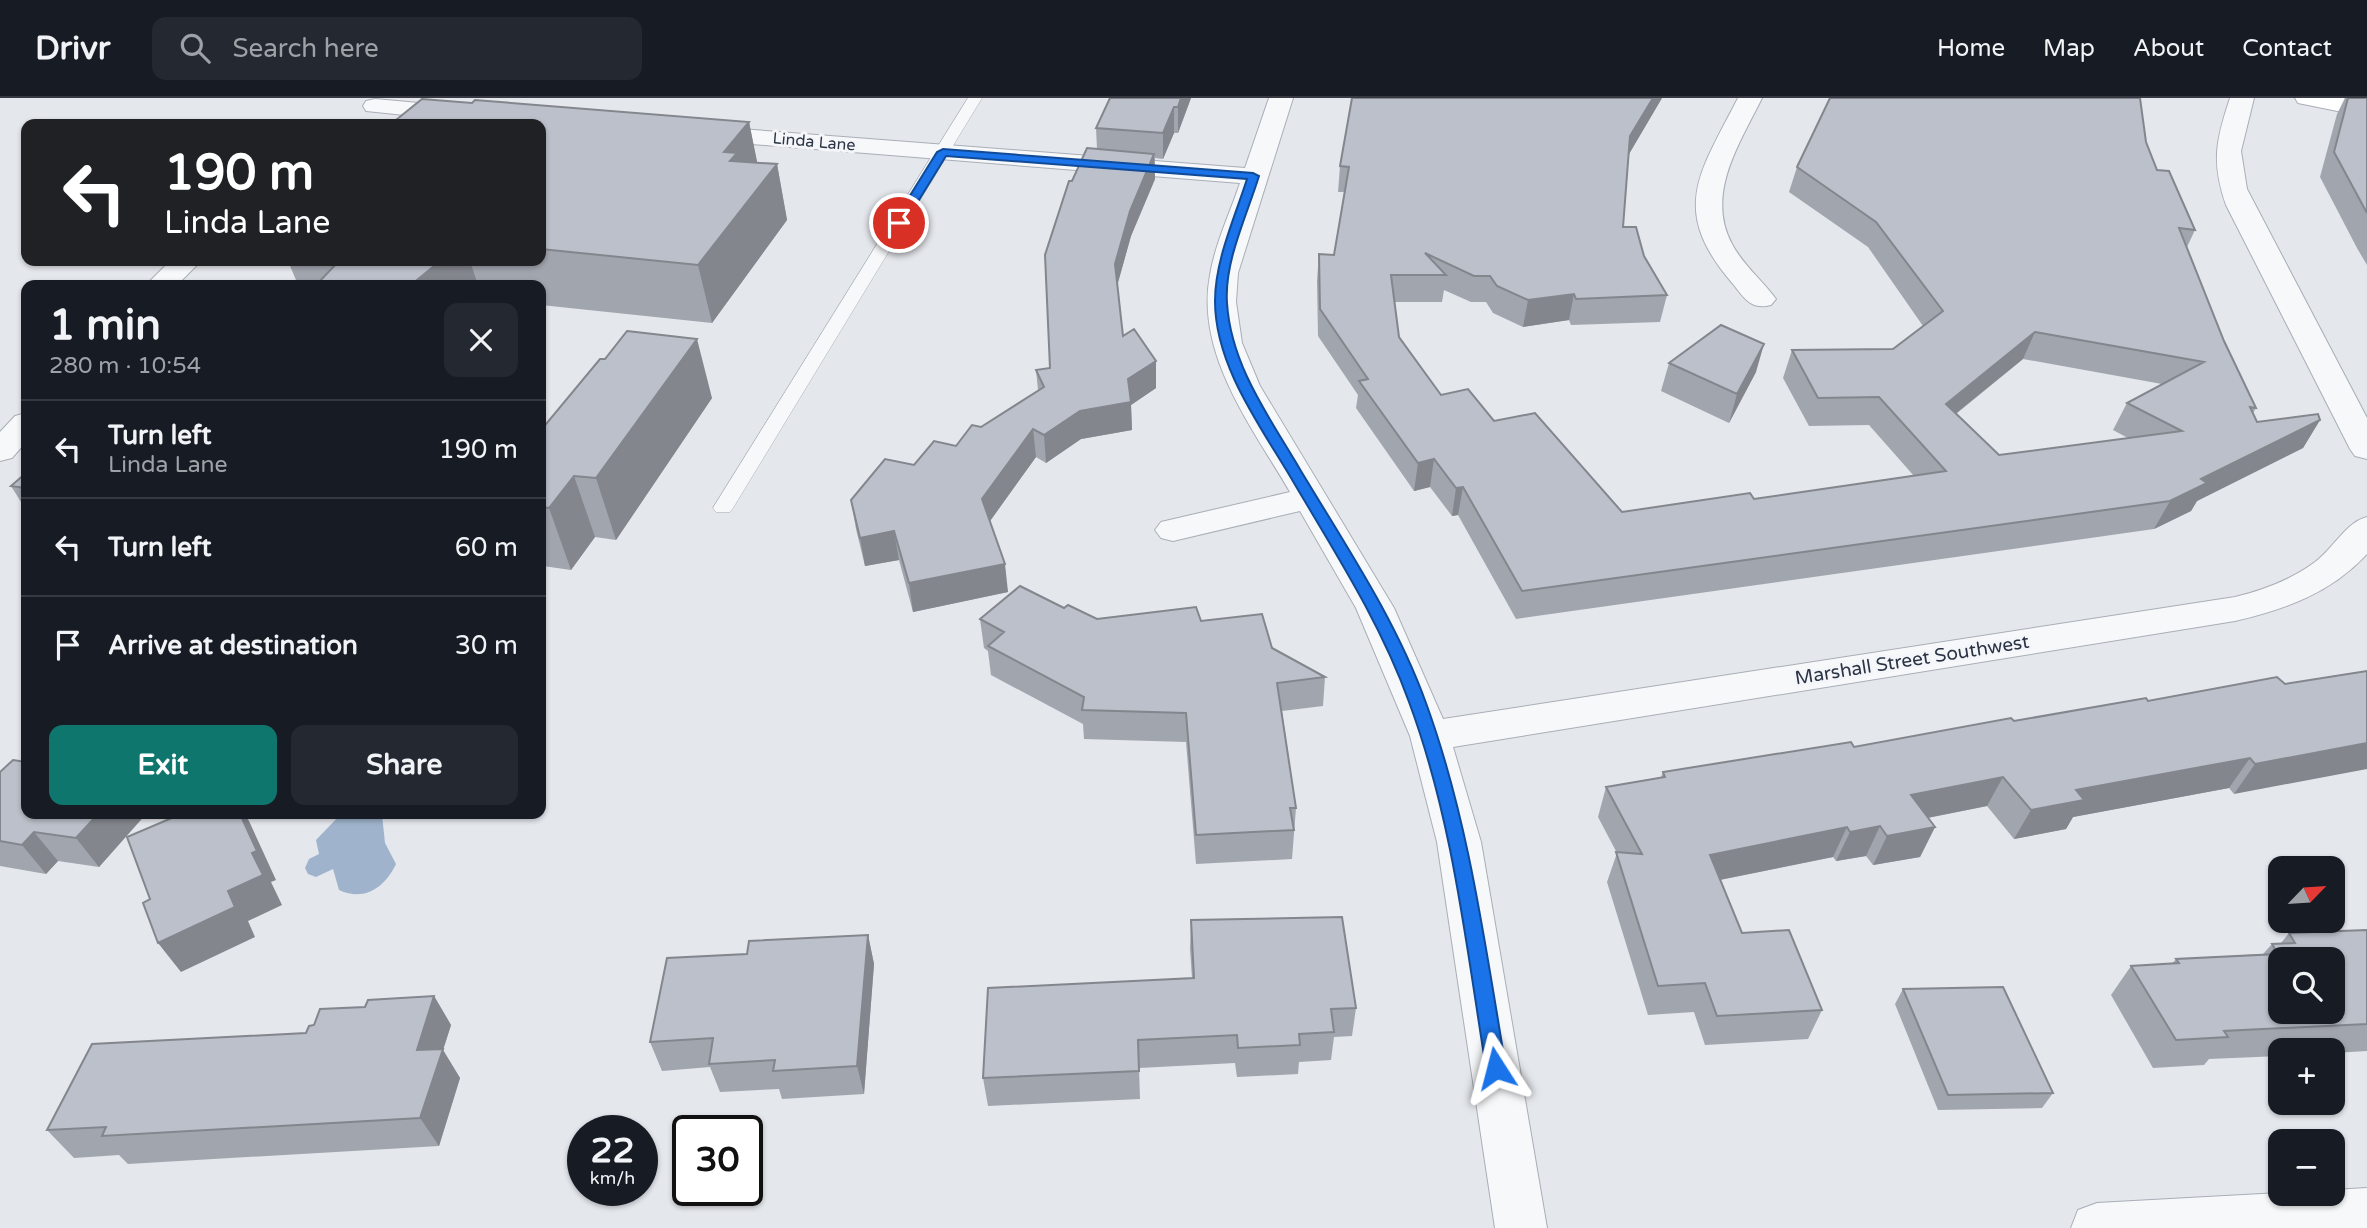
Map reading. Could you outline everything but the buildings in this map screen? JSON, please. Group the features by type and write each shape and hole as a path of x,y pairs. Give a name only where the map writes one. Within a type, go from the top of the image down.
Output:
{"street":[{"path":"1281,98 1223,273 1221,302 1227,343 1244,386 1375,608 1430,736 1459,842 1521,1228"},
{"path":"1750,98 1709,182 1706,208 1713,237 1731,267 1760,299"},
{"path":"2242,98 2226,146 2229,178 2239,205 2367,449"},
{"path":"2307,98 2367,110"},
{"path":"373,108 481,115"},
{"name":"Linda Lane","path":"670,131 1253,176"},
{"path":"166,280 181,266"},
{"path":"0,451 21,428"},
{"path":"1173,530 1310,498"},
{"name":"Marshall Street Southwest","path":"1430,736 2235,610 2314,582 2353,551 2367,528"},
{"path":"2097,1228 2367,1213"}],"lane":[{"path":"723,508 975,98"}],"water":[{"path":"336,819 382,819 385,843 396,864 386,879 373,890 366,893 348,893 339,890 333,869 316,877 308,874 305,868 309,859 319,854 316,840"}],"route":[{"path":"899,223 943,152 1253,176 1223,273 1221,302 1227,343 1244,386 1375,608 1418,702 1459,842 1496,1068"}]}
